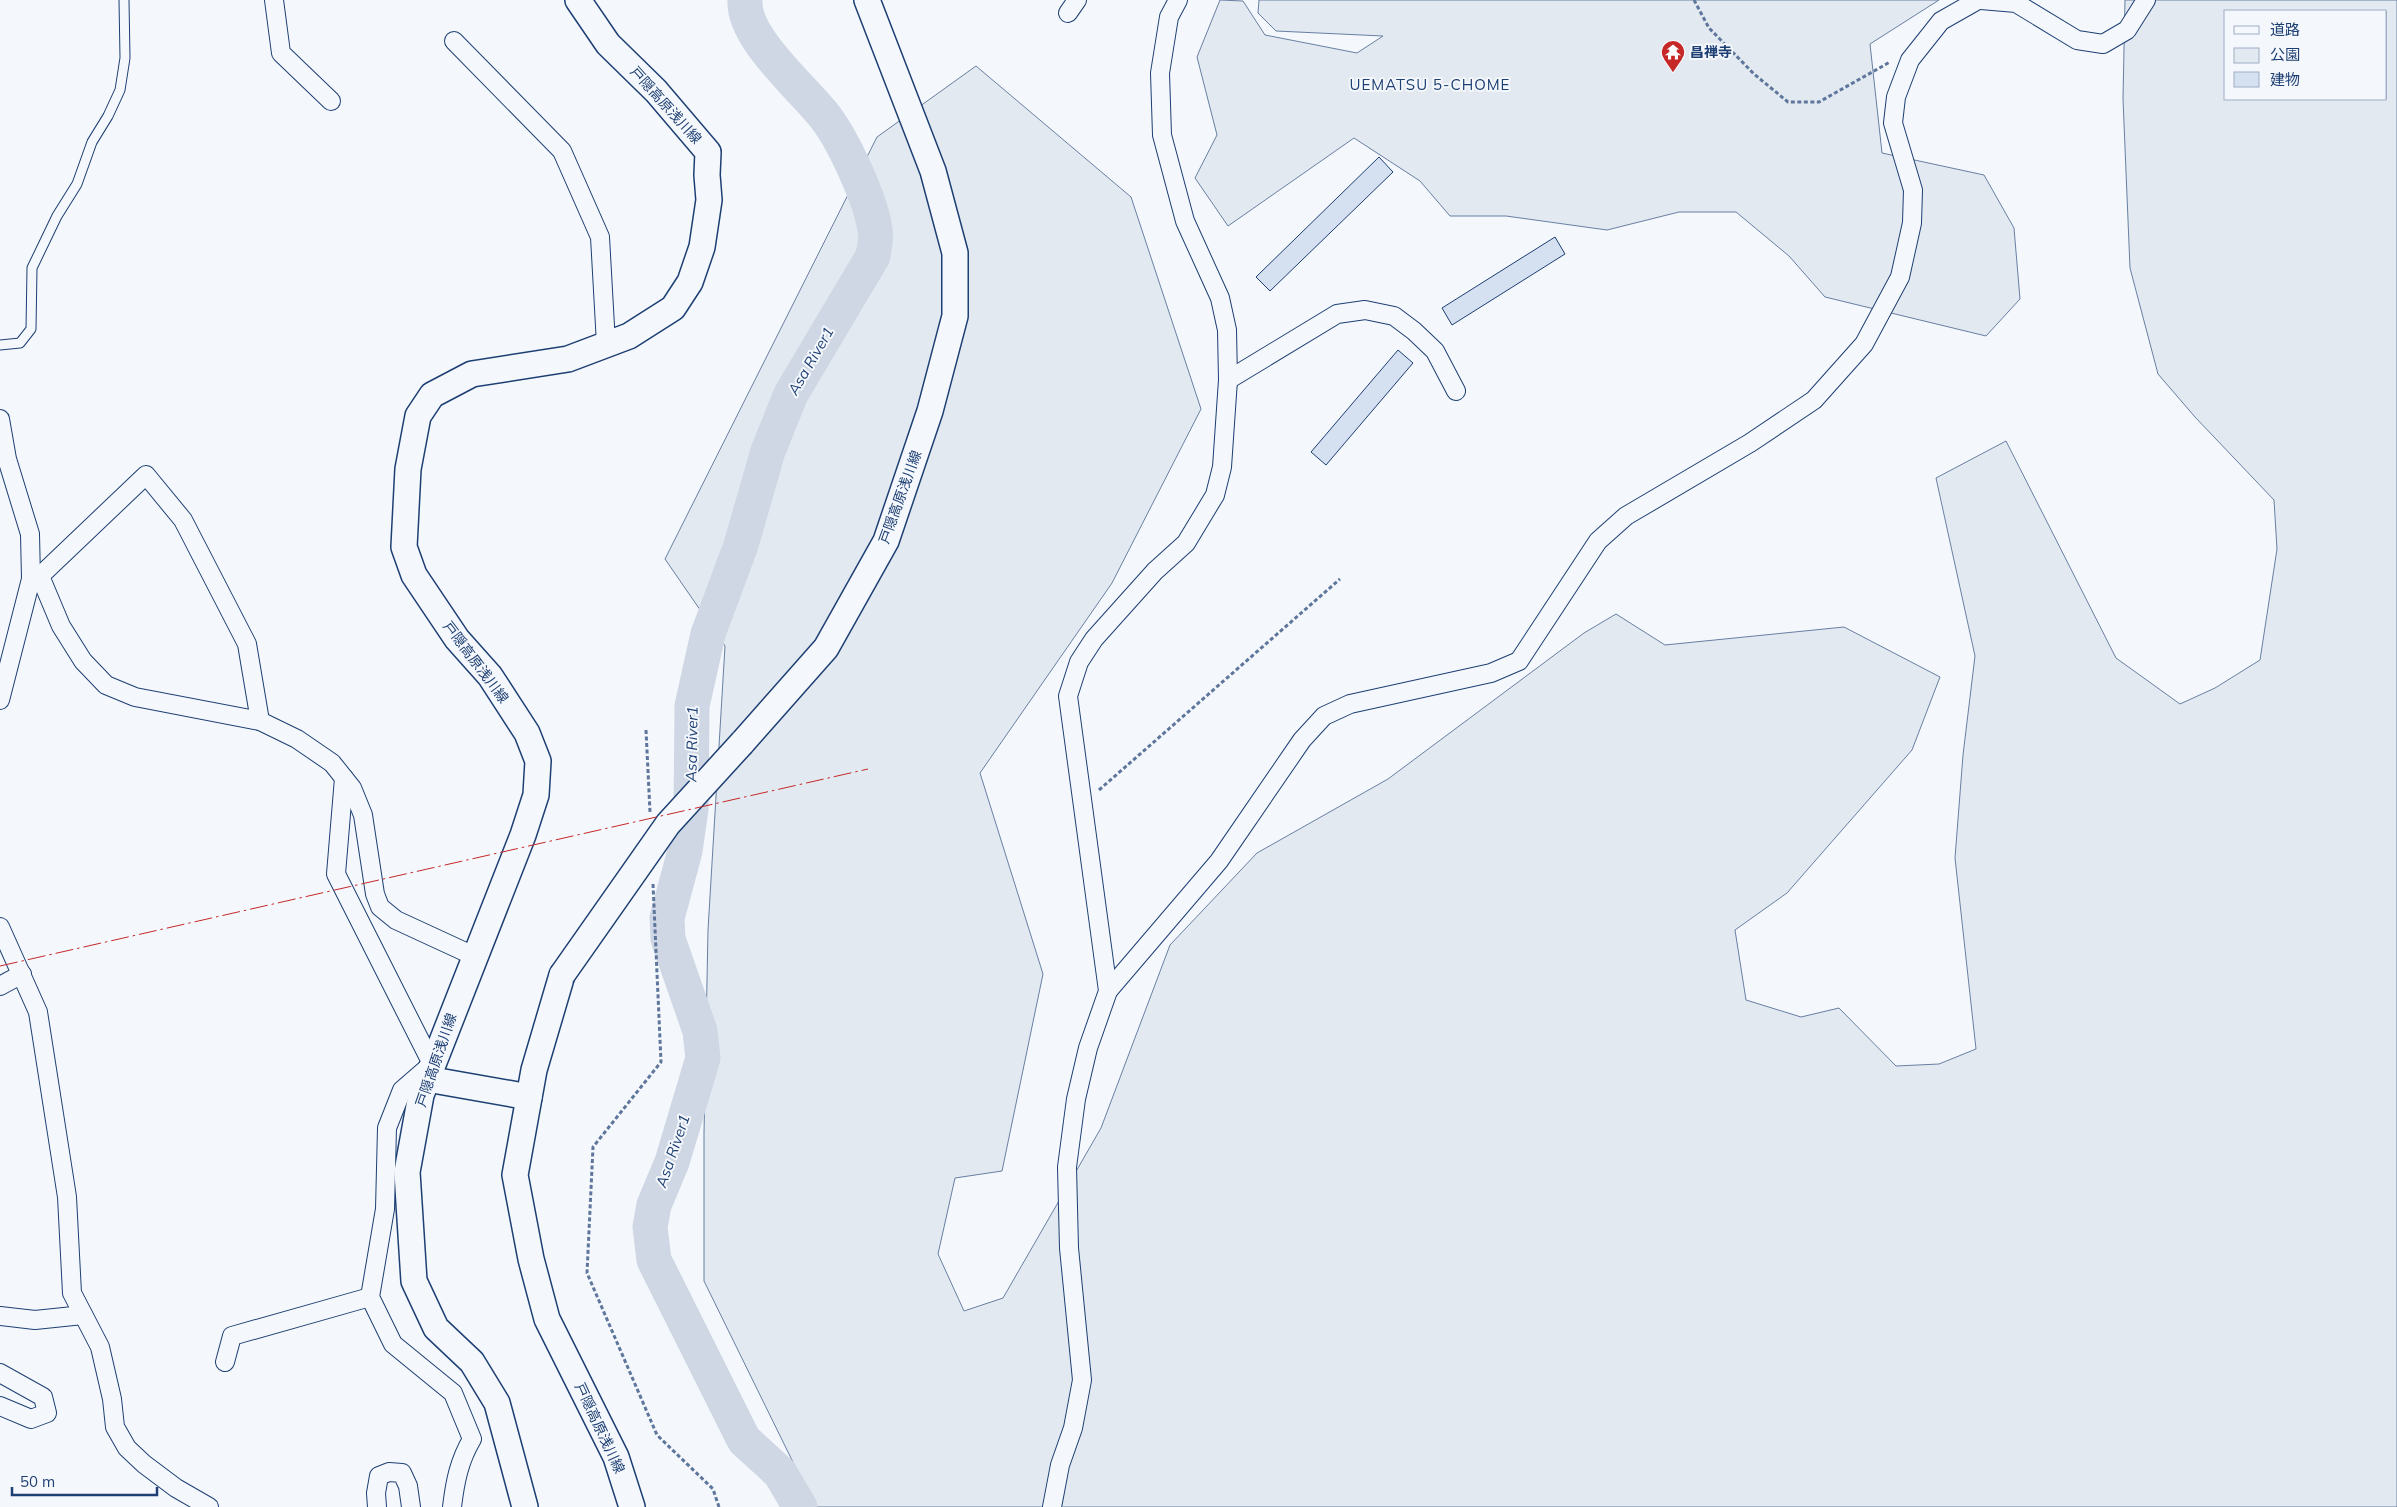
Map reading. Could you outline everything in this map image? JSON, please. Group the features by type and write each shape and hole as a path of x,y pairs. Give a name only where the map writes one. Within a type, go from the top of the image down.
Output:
{"main road":[{"name":"戸隠高原浅川線","path":"525,1507 497,1403 472,1362 436,1328 414,1281 407,1172 421,1095 533,803 538,761 527,733 490,676 457,639 414,575 404,547 408,469 418,416 432,395 472,374 568,359 629,336 673,308 690,282 702,247 710,200 707,175 708,152 656,91 608,44 578,0"},
{"name":"戸隠高原浅川線","path":"632,1507 616,1456 547,1319 531,1259 515,1175 534,1070 562,975 668,824 826,648 886,541 930,411 955,316 955,253 933,171 867,0"},
{"path":"429,1072 529,1097"}],"street":[{"path":"274,0 281,54 331,101"},
{"path":"1108,991 1068,696 1079,662 1094,639 1149,578 1186,543 1215,495 1222,467 1228,380 1227,330 1220,298 1185,221 1162,135 1160,73 1169,17 1178,0"},
{"path":"1052,1507 1060,1465 1073,1428 1082,1380 1069,1248 1067,1167 1076,1099 1084,1065 1108,991 1219,861 1302,740 1324,716 1350,704 1490,672 1519,661 1598,541 1626,516 1750,443 1814,400 1864,344 1900,276 1912,223 1913,190 1893,124 1896,97 1910,60 1941,21 1980,0 2016,3 2077,40 2103,44 2127,30 2146,0"},
{"path":"454,41 562,151 600,238 606,344"},
{"path":"1228,380 1337,314 1364,310 1394,316 1414,331 1435,351 1456,391"},
{"path":"0,419 3,460 30,534 35,578 60,626 82,660 106,685 135,697 260,721 297,740 332,763 352,788 363,815 375,894 380,907 396,920 474,956"},
{"path":"0,700 35,578 146,475 183,520 247,644 260,721"},
{"path":"344,778 336,874 429,1072 402,1090 387,1128 384,1209 370,1297 393,1344 453,1393 463,1414 472,1440 464,1453 455,1480 452,1507"},
{"path":"0,927 38,1012 67,1197 72,1293 100,1347 112,1399 115,1427 127,1448 152,1470 209,1507"},
{"path":"0,986 22,974"},
{"path":"225,1362 232,1336 370,1297"},
{"path":"0,1316 35,1320 84,1315"},
{"path":"0,1373 42,1397 47,1413 31,1419 0,1406"},
{"path":"377,1507 376,1493 379,1476 389,1472 402,1472 408,1486 411,1507"}],"lane":[{"path":"0,344 20,343 31,329 32,268 57,216 77,184 92,142 108,116 120,90 125,58 124,0"}],"path":[{"path":"1694,0 1709,28 1754,74 1788,102 1819,102 1892,61 1910,60"},
{"path":"1083,803 1340,579"},
{"path":"646,730 650,820"},
{"path":"653,880 661,1062 593,1147 587,1273 657,1435 713,1489 719,1507"}],"green space":[{"path":"1220,0 1243,1 1265,35 1357,53 1383,36 1276,31 1258,13 1259,0 1939,0 1870,44 1882,153 1984,175 2014,228 2020,299 1986,336 1825,297 1789,256 1736,212 1679,212 1607,230 1506,216 1450,216 1420,181 1354,138 1228,226 1195,178 1217,135 1197,57"},
{"path":"2125,0 2397,0 2397,1507 815,1507 704,1281 704,1133 708,930 725,646 665,559 877,137 976,66 1131,197 1201,409 1112,583 980,773 1043,974 1002,1171 955,1178 938,1254 964,1311 1003,1298 1101,1128 1170,945 1257,853 1388,779 1584,633 1616,614 1665,645 1844,627 1940,677 1912,750 1787,893 1735,930 1746,1000 1801,1017 1839,1008 1896,1066 1939,1064 1976,1049 1955,858 1963,755 1975,656 1936,478 2006,441 2116,658 2180,704 2215,688 2260,660 2277,549 2274,500 2195,417 2158,374 2130,268 2123,99"}],"building":[{"path":"1379,157 1393,172 1270,291 1256,277"},
{"path":"1555,237 1565,254 1452,325 1442,308"},
{"path":"1398,350 1413,363 1326,465 1311,452"}],"waterway":[{"name":"Asa River1","path":"745,0 747,15 753,30 776,62 826,118 841,141 868,203 876,240 873,256 791,394 768,451 741,545 708,634 692,706 691,809 685,851 667,918 668,939 700,1031 703,1058 672,1162 654,1205 650,1227 654,1260 744,1440 780,1473 800,1507"}],"power":[{"path":"0,966 868,769"}],"place":[{"name":"昌禅寺","path":"1673,73"}],"district":[{"name":"UEMATSU 5-CHOME","path":"1430,85"}]}
